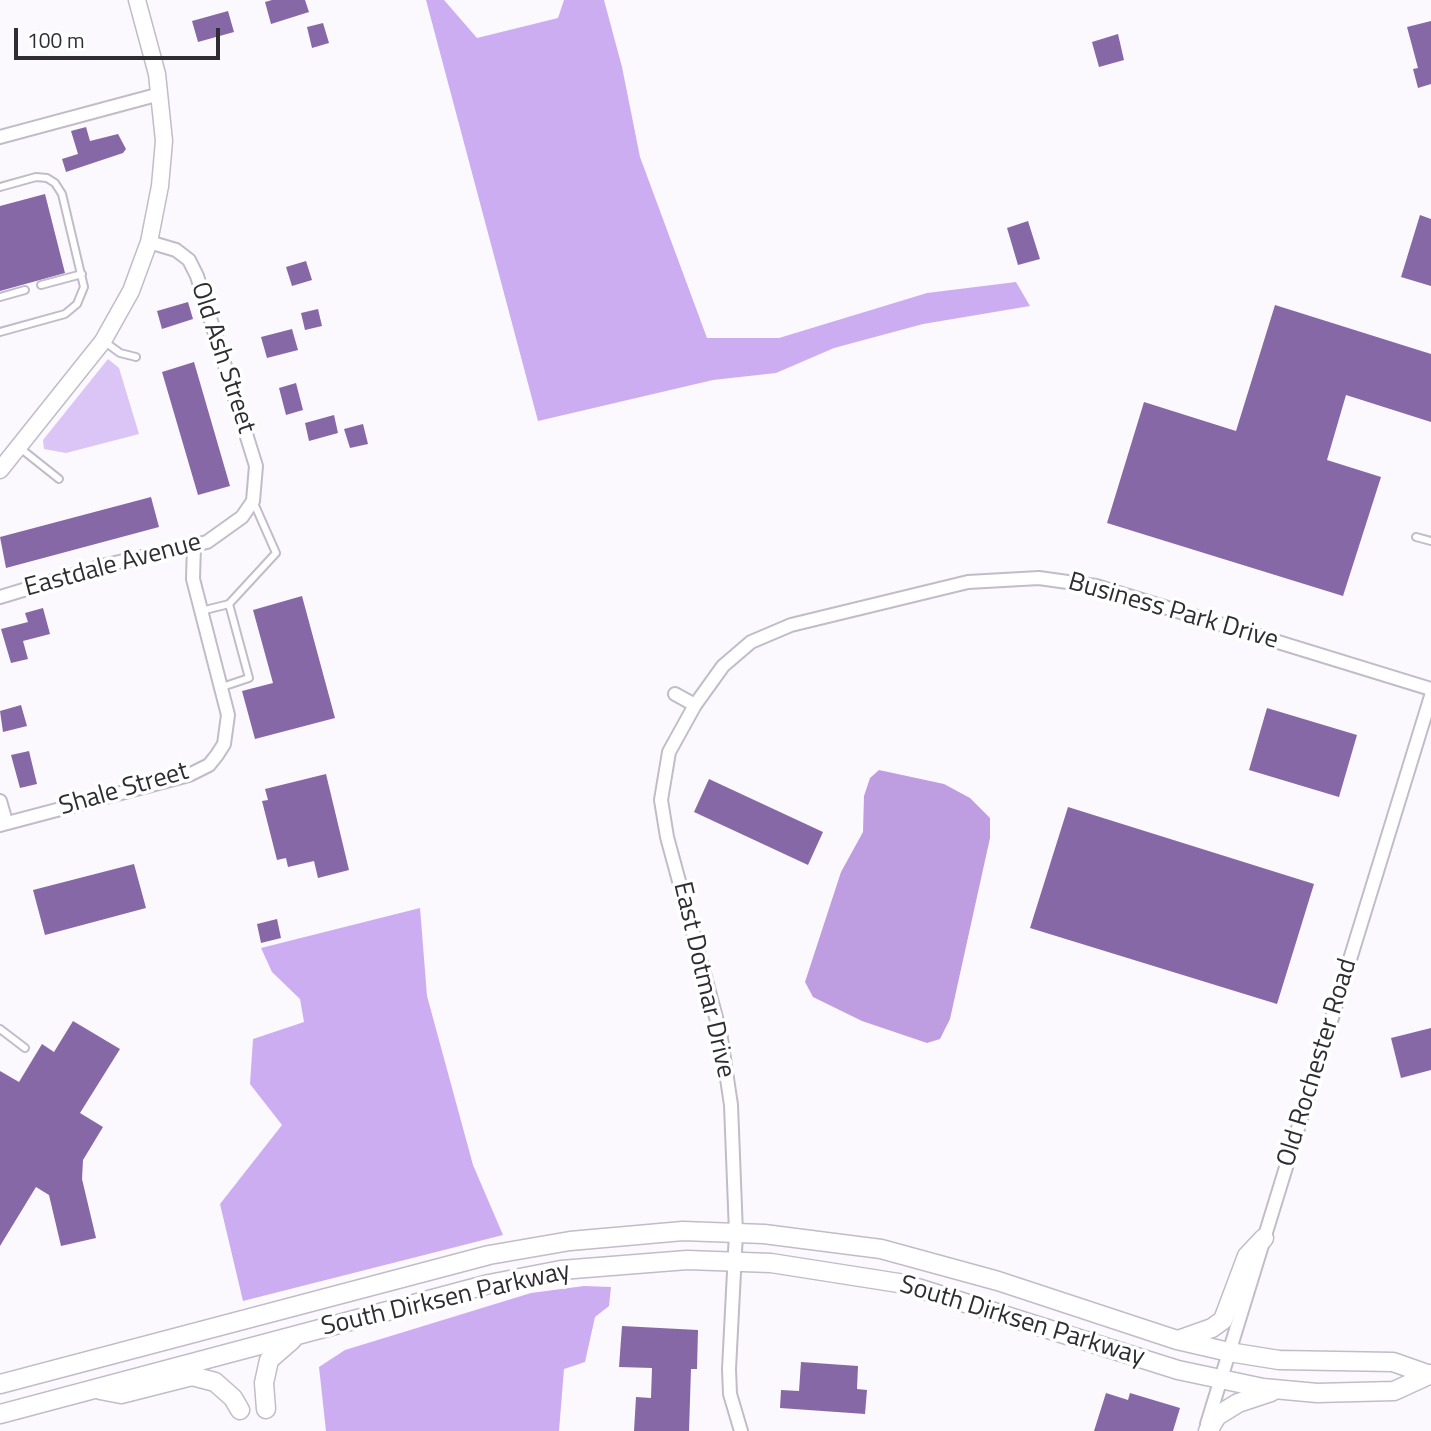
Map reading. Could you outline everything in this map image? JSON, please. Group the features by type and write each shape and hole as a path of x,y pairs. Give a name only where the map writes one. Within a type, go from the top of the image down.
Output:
{"main road":[{"name":"South Dirksen Parkway","path":"0,1384 489,1255 542,1244 627,1234 736,1233 776,1235 881,1249 986,1278 1177,1340 1229,1352 1279,1360 1393,1362 1429,1374"},
{"path":"1177,1340 1212,1328 1223,1320 1247,1256 1264,1238"},
{"name":"South Dirksen Parkway","path":"0,1414 489,1284 561,1270 662,1261 735,1261 811,1268 905,1284 1178,1370 1280,1390 1317,1393 1394,1391 1429,1374"},
{"path":"266,1409 264,1383 270,1360 288,1342 303,1334"},
{"path":"0,1376 60,1367"},
{"path":"93,1389 121,1394 192,1376 215,1382 233,1398 240,1410"},
{"path":"1206,1431 1217,1416 1238,1402 1280,1390"}],"street":[{"path":"0,470 103,341 131,291 149,242 162,169 160,94 137,0"},
{"path":"0,137 160,94"},
{"name":"Old Ash Street","path":"149,242 176,250 189,260 197,276 256,466 253,501"},
{"name":"Eastdale Avenue","path":"0,597 132,559 207,542 242,517 253,501"},
{"path":"194,545 193,579 222,687"},
{"name":"Business Park Drive","path":"695,705 723,666 743,648 767,633 968,582 1015,578 1039,578 1096,586 1431,690"},
{"name":"Shale Street","path":"3,823 189,775 209,765 224,744 227,729 222,687"},
{"path":"675,694 695,705"},
{"name":"Old Rochester Road","path":"1206,1431 1431,696"},
{"name":"East Dotmar Drive","path":"695,705 669,752 662,785 662,808 720,1032 731,1105 736,1233 729,1369 730,1394 741,1431"},
{"path":"0,801 3,823"}],"lane":[{"path":"0,187 36,177 47,178 55,184 62,194 82,274 82,295 65,314 0,332"},
{"path":"41,285 82,274"},
{"path":"0,297 25,290"},
{"path":"103,341 120,353 136,357"},
{"path":"19,447 59,479"},
{"path":"201,611 229,604 276,553 253,501"},
{"path":"1416,537 1431,541"},
{"path":"222,687 249,678 229,604"},
{"path":"0,1029 25,1048"}],"shaded area":[{"path":"426,0 444,0 477,38 558,18 564,0 604,0 622,67 640,157 707,338 779,338 927,293 1016,282 1030,306 923,324 834,348 776,373 713,380 538,421"},
{"path":"108,359 119,368 139,434 66,453 44,449 43,440"},
{"path":"879,770 944,784 970,798 990,818 990,838 950,1019 940,1039 927,1043 862,1021 813,997 805,982 841,872 863,832 864,796 870,778"},
{"path":"420,908 427,996 473,1165 503,1235 243,1301 220,1204 282,1125 250,1084 253,1039 304,1022 300,999 272,972 261,948"},
{"path":"584,1286 611,1287 609,1306 595,1317 585,1362 564,1369 559,1431 326,1431 319,1367 345,1350 531,1293"}],"building":[{"path":"305,0 309,12 271,24 265,2"},
{"path":"228,11 234,32 198,42 192,21"},
{"path":"1431,21 1431,84 1418,88 1413,69 1418,68 1407,27"},
{"path":"323,23 329,43 312,48 307,27"},
{"path":"1118,34 1124,60 1099,67 1092,42"},
{"path":"86,127 90,141 118,134 126,149 123,153 66,172 62,159 78,154 71,131"},
{"path":"45,194 65,273 0,291 0,206"},
{"path":"1420,215 1431,219 1431,286 1401,277"},
{"path":"1028,221 1040,259 1018,265 1007,228"},
{"path":"306,261 312,280 292,286 286,267"},
{"path":"188,302 193,319 162,329 157,311"},
{"path":"1275,305 1431,354 1431,422 1346,395 1327,460 1381,477 1343,596 1107,523 1144,402 1236,431"},
{"path":"318,309 322,326 305,330 301,313"},
{"path":"292,329 298,350 267,358 261,337"},
{"path":"194,362 230,486 198,495 162,372"},
{"path":"296,383 303,410 286,415 279,388"},
{"path":"334,415 338,433 309,441 305,423"},
{"path":"363,424 368,444 350,448 344,429"},
{"path":"151,497 159,527 6,568 0,537"},
{"path":"302,596 335,718 255,739 242,691 273,683 253,610"},
{"path":"43,608 50,634 23,641 28,659 11,663 1,629 28,622 25,613"},
{"path":"21,705 27,726 3,732 0,711"},
{"path":"1267,708 1357,735 1339,797 1249,770"},
{"path":"29,751 37,784 20,788 11,755"},
{"path":"326,774 349,870 318,878 314,861 288,867 286,858 277,860 262,801 268,800 265,789"},
{"path":"709,779 823,832 808,865 694,812"},
{"path":"1068,807 1314,884 1277,1004 1030,928"},
{"path":"134,864 146,908 45,935 33,890"},
{"path":"277,919 281,938 261,943 257,924"},
{"path":"73,1021 120,1049 80,1113 103,1127 83,1160 82,1179 96,1238 61,1246 49,1195 36,1187 0,1246 0,1071 19,1082 42,1044 54,1052"},
{"path":"1431,1028 1431,1070 1401,1078 1391,1038"},
{"path":"622,1326 698,1330 697,1369 691,1369 689,1431 634,1431 636,1397 651,1398 652,1368 619,1367"},
{"path":"801,1362 858,1366 857,1389 867,1390 865,1414 780,1408 781,1390 799,1391"},
{"path":"1106,1393 1128,1400 1130,1393 1180,1408 1173,1431 1094,1431"}]}
